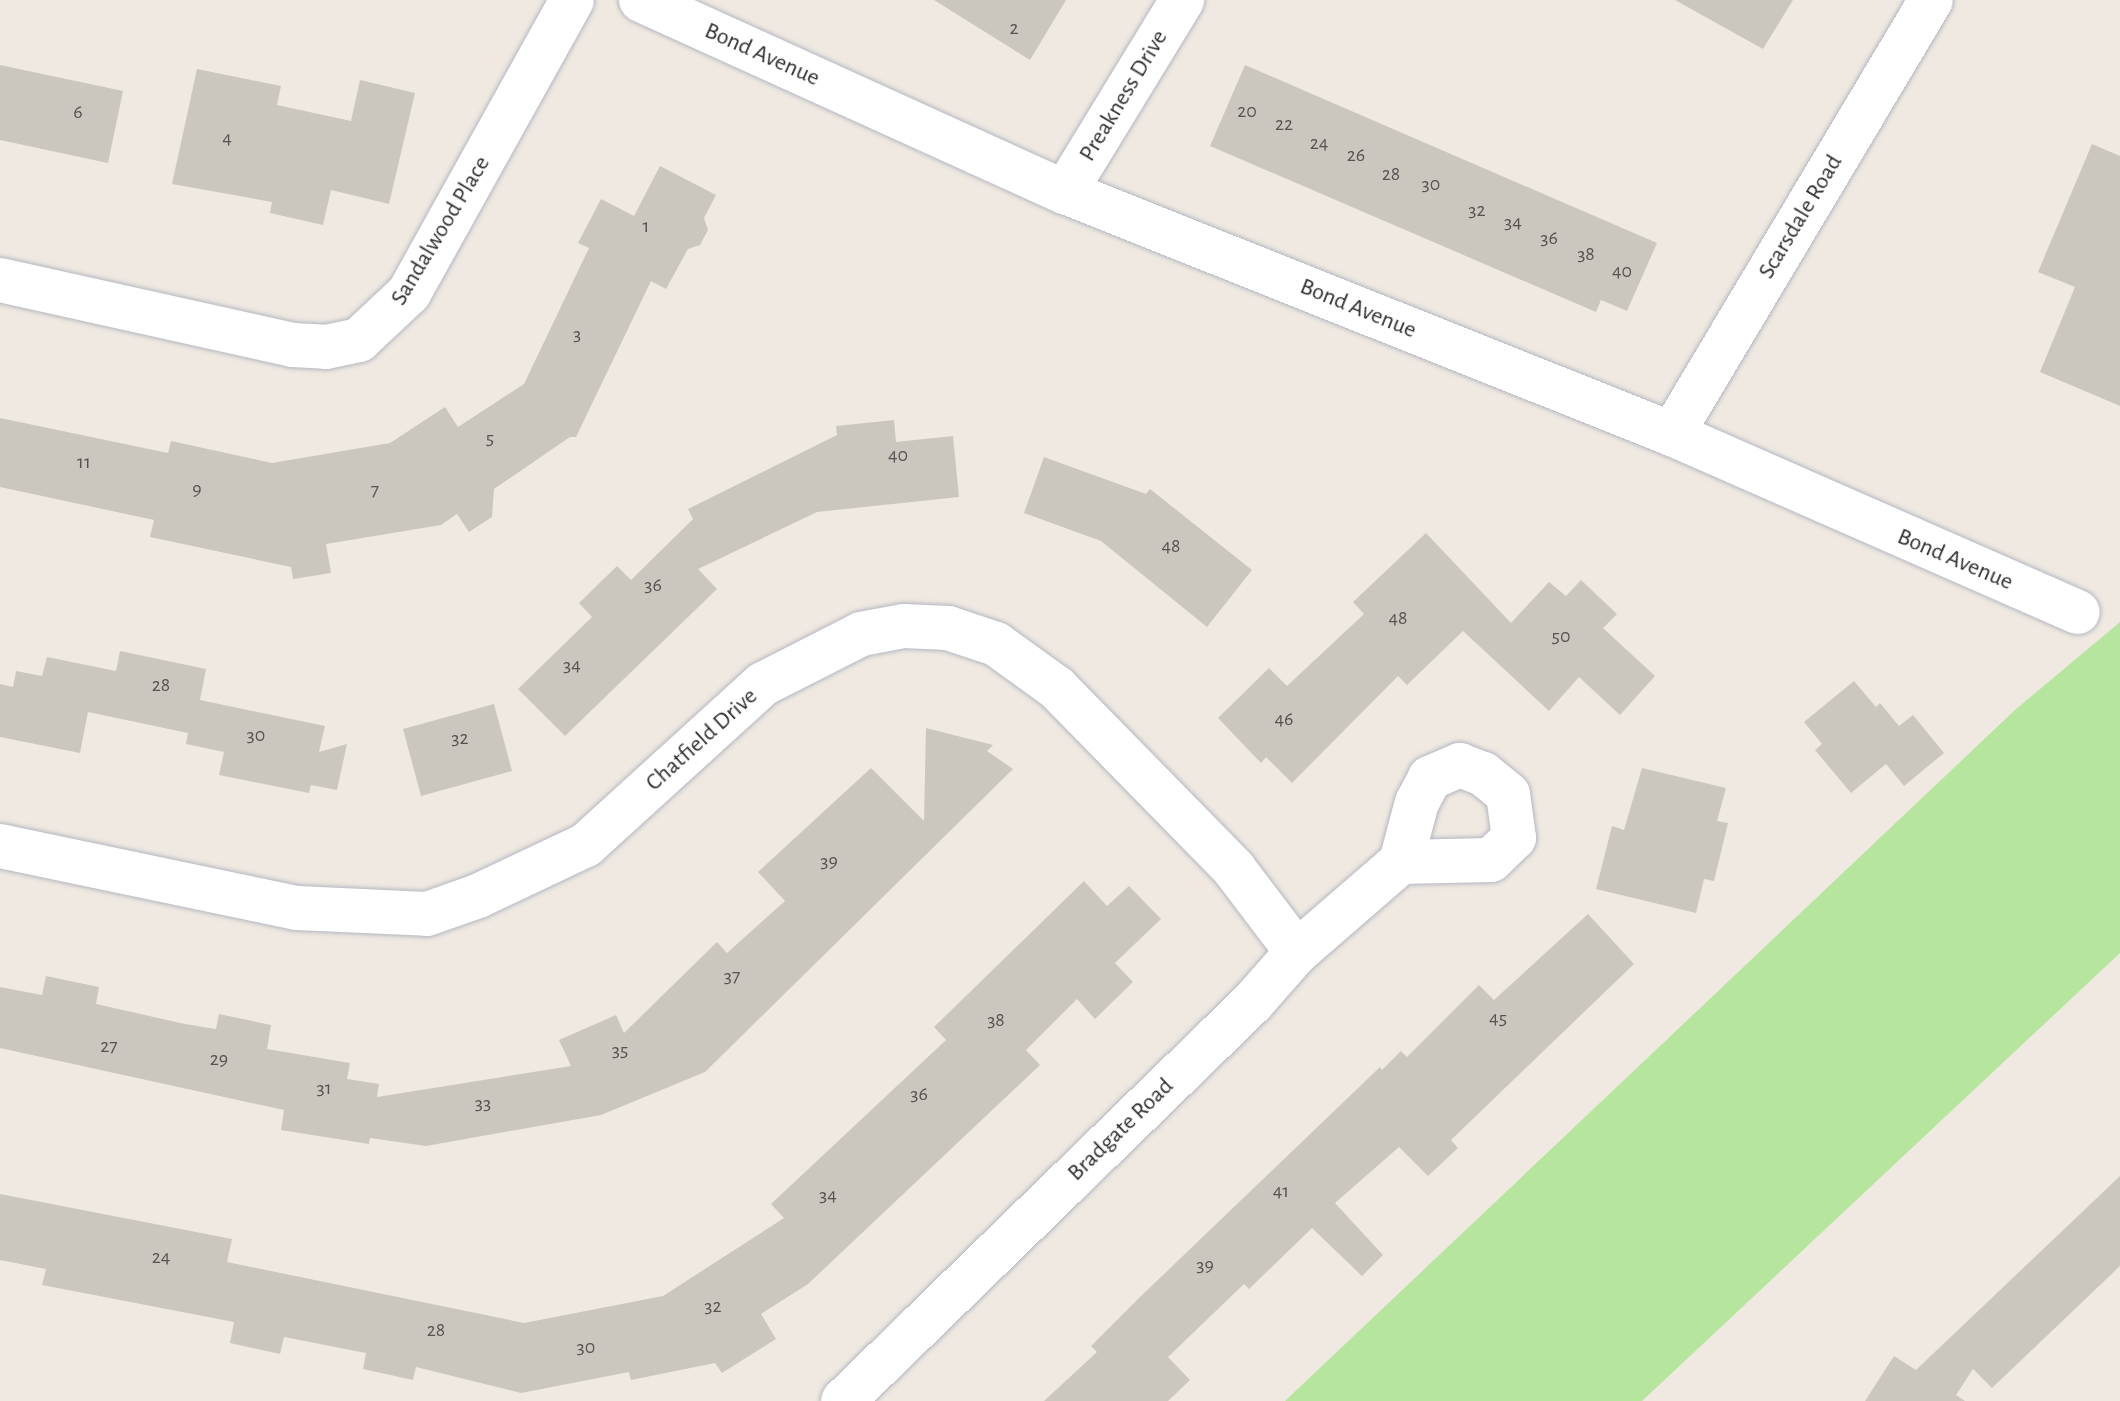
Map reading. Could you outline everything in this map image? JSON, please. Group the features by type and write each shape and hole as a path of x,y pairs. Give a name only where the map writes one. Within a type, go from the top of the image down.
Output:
{"street":[{"name":"Sandalwood Place","path":"0,280 292,345 326,347 359,340 409,293 572,0"},
{"name":"Bond Avenue","path":"641,0 1065,192 1672,434 2078,612"},
{"name":"Preakness Drive","path":"1065,192 1182,0"},
{"name":"Scarsdale Road","path":"1672,434 1931,0"},
{"name":"Chatfield Drive","path":"0,846 297,908 427,914 478,896 586,845 763,684 861,634 904,626 948,628 996,644 1057,688 1234,869 1297,952"},
{"name":"Bradgate Road","path":"843,1401 1252,1003 1297,952 1401,862"}],"green space":[{"path":"2120,622 2120,953 1642,1401 1285,1401 2015,710"}],"building":[{"path":"934,0 1066,0 1030,60"},
{"path":"1675,0 1793,0 1763,49"},
{"path":"0,65 123,91 108,163 0,140"},
{"path":"1245,65 1657,243 1627,311 1601,300 1596,312 1210,146"},
{"path":"197,69 281,86 277,105 351,121 360,80 415,93 389,204 331,190 323,225 270,213 272,202 172,184"},
{"path":"2092,144 2120,156 2120,406 2040,372 2075,287 2038,272"},
{"path":"660,166 716,195 704,218 708,230 700,245 688,249 666,289 651,281 576,437 570,437 494,489 492,517 469,532 457,514 441,525 326,544 331,573 293,579 291,567 150,537 154,520 0,487 0,418 168,453 171,441 272,463 390,443 445,407 458,427 524,384 589,248 578,243 601,199 634,216"},
{"path":"894,420 896,442 953,436 959,497 817,512 698,569 717,589 565,736 518,689 592,617 579,603 617,566 631,580 693,519 688,509 837,435 836,426"},
{"path":"1044,457 1146,494 1150,489 1252,570 1207,627 1101,541 1024,513"},
{"path":"1426,533 1511,623 1549,582 1566,596 1581,580 1617,614 1603,628 1655,676 1620,715 1579,677 1549,711 1463,631 1407,685 1398,676 1292,783 1266,757 1261,763 1218,718 1269,668 1287,686 1364,614 1353,602"},
{"path":"120,651 206,669 200,700 325,726 319,752 347,744 337,790 311,785 309,793 219,775 224,752 186,744 188,733 88,712 80,753 0,737 0,684 13,687 16,671 42,676 47,657 116,671"},
{"path":"1854,681 1876,707 1880,703 1899,726 1913,715 1944,753 1904,786 1886,764 1851,793 1815,750 1822,744 1804,722"},
{"path":"494,704 512,771 421,796 403,729"},
{"path":"926,728 993,745 987,751 1013,769 705,1072 601,1115 426,1146 370,1138 369,1144 281,1130 284,1110 0,1048 0,987 42,995 46,976 99,987 96,1004 185,1024 216,1029 219,1014 271,1025 267,1049 350,1063 347,1079 379,1084 377,1097 571,1066 559,1040 616,1015 624,1033 717,942 727,953 785,901 758,872 871,768 924,821"},
{"path":"1642,768 1726,788 1717,821 1728,823 1714,881 1704,879 1696,913 1596,889 1612,826 1624,830"},
{"path":"1084,881 1107,906 1129,886 1161,919 1115,963 1133,982 1095,1019 1077,999 1026,1050 1040,1065 808,1284 761,1314 776,1339 722,1373 715,1363 631,1380 629,1372 521,1393 416,1367 413,1380 363,1369 366,1353 284,1337 280,1354 230,1343 234,1322 42,1285 46,1269 0,1260 0,1194 232,1239 227,1262 524,1323 663,1296 784,1218 771,1204 946,1040 934,1027"},
{"path":"1588,914 1634,964 1451,1140 1458,1148 1428,1176 1399,1147 1335,1203 1383,1255 1362,1276 1312,1228 1249,1289 1244,1284 1168,1357 1190,1380 1168,1401 1044,1401 1097,1352 1091,1346 1139,1298 1380,1067 1382,1070 1401,1051 1407,1057 1479,985 1494,1000"},
{"path":"2120,1176 2120,1266 1992,1388 1973,1369 1956,1395 1965,1401 1865,1401 1894,1356 1916,1370"}]}
